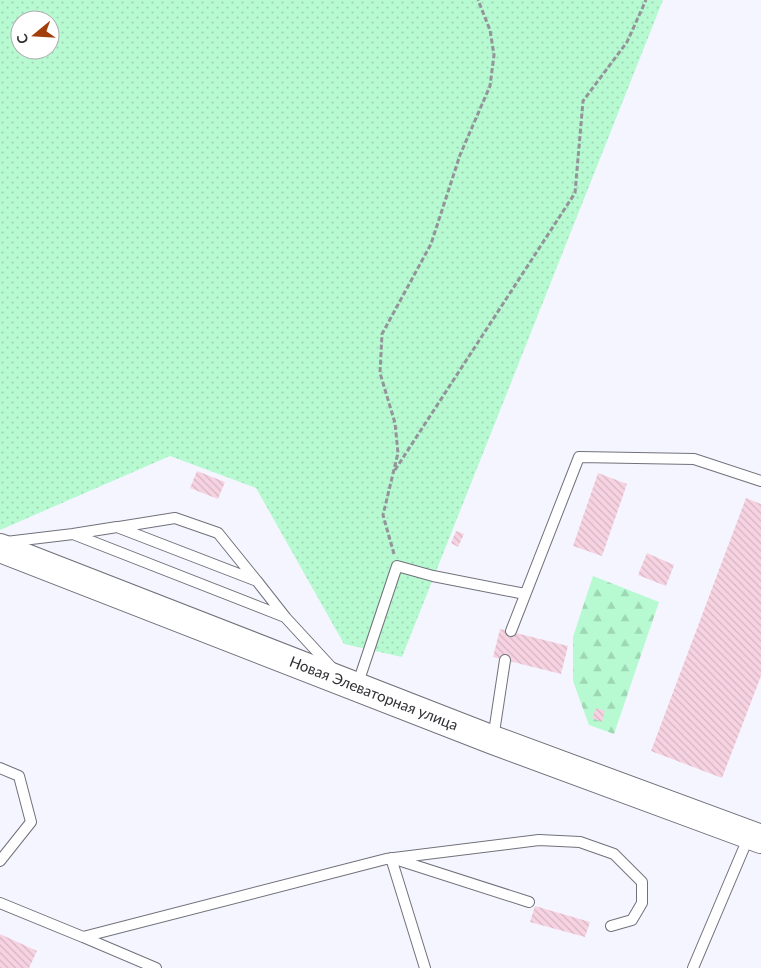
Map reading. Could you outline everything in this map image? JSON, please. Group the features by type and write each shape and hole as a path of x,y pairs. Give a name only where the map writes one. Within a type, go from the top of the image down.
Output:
{"main road":[{"name":"Новая Элеваторная улица","path":"0,548 492,740 755,837"}],"lane":[{"path":"511,631 579,456 694,459 761,481"},
{"path":"0,542 73,534 175,518 218,533 286,618 351,684 398,566 434,576 526,594"},
{"path":"117,527 257,581"},
{"path":"73,534 286,618"},
{"path":"492,740 504,660"},
{"path":"0,768 18,776 31,822 0,861"},
{"path":"693,968 755,837"},
{"path":"83,936 392,858 540,840 580,842 614,854 642,882 642,903 632,920 611,926"},
{"path":"392,858 529,902"},
{"path":"392,858 424,968"},
{"path":"0,903 156,968"}],"path":[{"path":"398,566 383,515 398,453 394,423 380,373 382,334 431,244 460,155 490,86 494,55 490,30 478,0"},
{"path":"394,472 575,193 582,101 627,42 646,0"}],"green space":[{"path":"0,0 663,0 402,657 344,644 256,488 170,456 0,530"},
{"path":"593,576 659,602 614,734 589,725 573,681 573,637"}],"building":[{"path":"197,471 225,482 218,499 190,488"},
{"path":"598,473 627,484 602,556 573,546"},
{"path":"746,498 761,504 761,676 722,778 651,751"},
{"path":"456,531 464,534 458,547 451,543"},
{"path":"647,553 674,565 666,586 638,575"},
{"path":"500,629 568,646 561,674 493,657"},
{"path":"596,708 605,711 602,722 592,718"},
{"path":"535,906 590,922 585,937 530,922"},
{"path":"0,934 37,951 29,968 0,968"}]}
